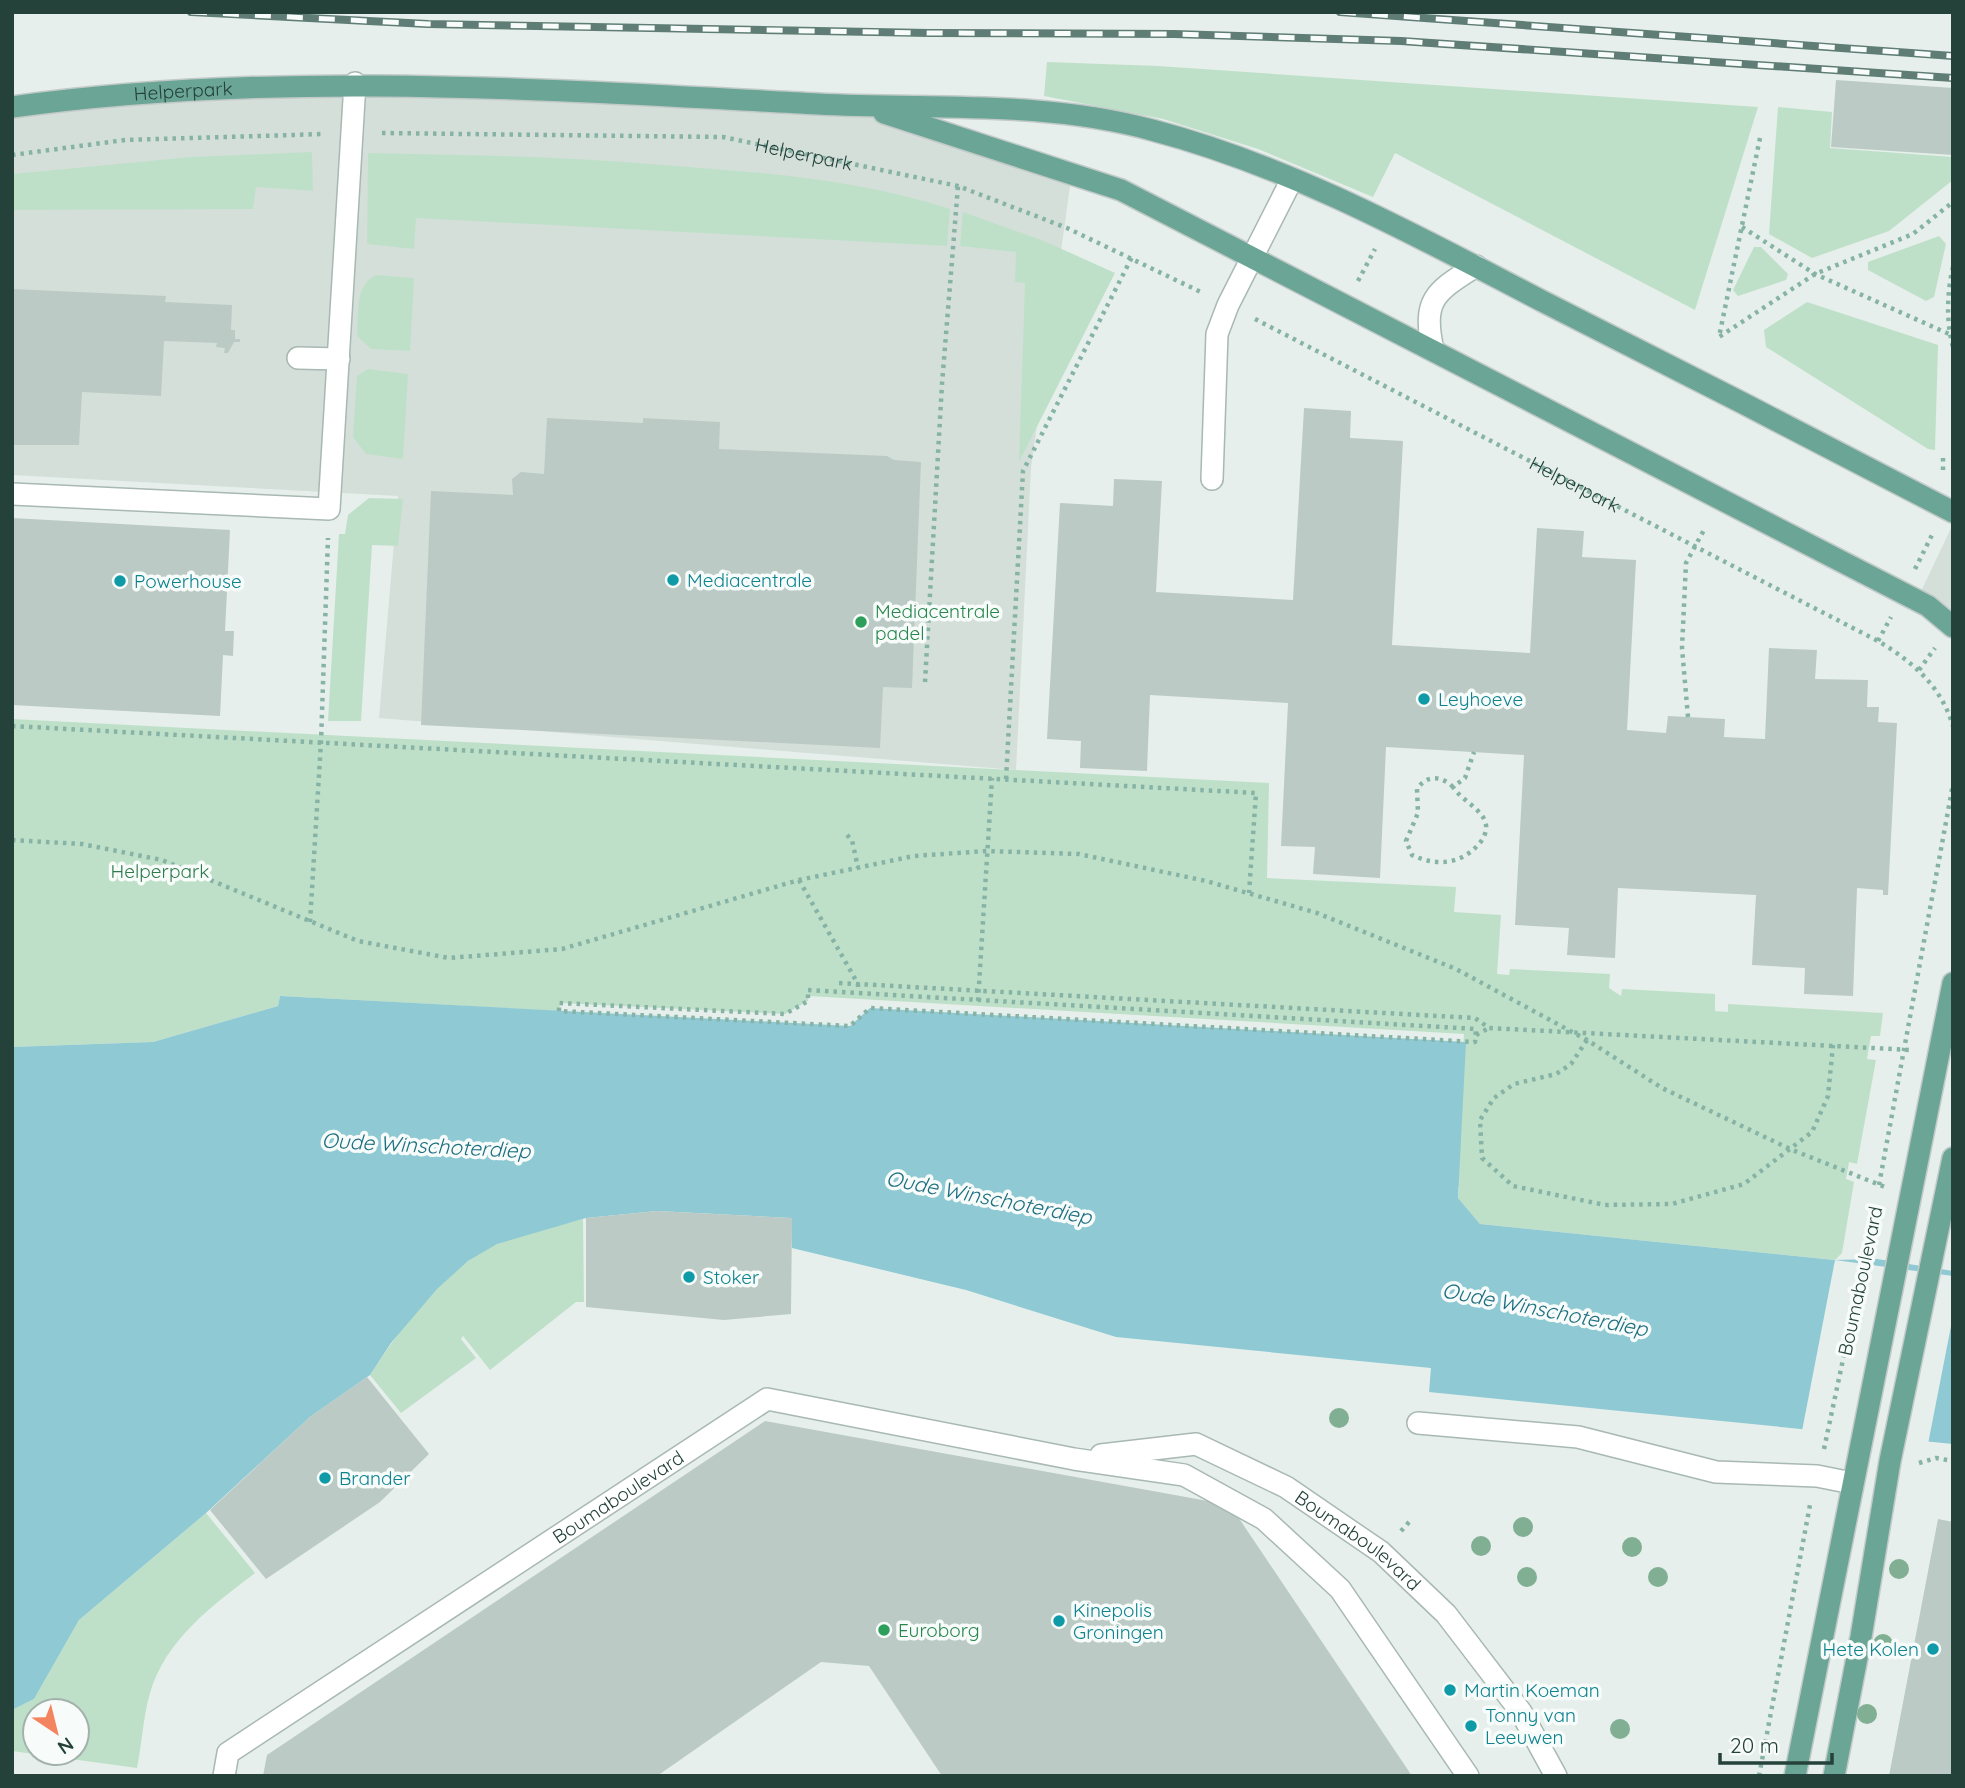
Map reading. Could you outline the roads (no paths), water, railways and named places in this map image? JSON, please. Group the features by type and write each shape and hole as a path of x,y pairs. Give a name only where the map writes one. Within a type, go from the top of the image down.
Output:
{"main road":[{"name":"Helperpark","path":"12,107 78,98 355,83 862,106 1056,110 1152,130 1292,179 1390,221 1949,510"},
{"name":"Helperpark","path":"862,106 1121,190 1253,255 1903,593 1953,627"},
{"name":"Boumaboulevard","path":"1795,1776 1856,1457 1953,983"},
{"path":"1835,1776 1861,1637 1900,1463 1953,1158"}],"street":[{"path":"12,494 329,509 355,83"},
{"path":"1212,480 1217,334 1228,305 1292,179"},
{"path":"1433,350 1427,321 1434,297 1476,266"},
{"path":"298,358 339,359"},
{"name":"Boumaboulevard","path":"224,1776 228,1753 767,1399 1073,1459 1184,1475 1264,1519 1340,1588 1468,1776"},
{"path":"1418,1423 1578,1437 1716,1472 1817,1476 1852,1483"},
{"name":"Boumaboulevard","path":"1073,1459 1196,1444 1286,1487 1381,1552 1446,1614 1521,1712 1556,1776"}],"water":[{"name":"Oude Winschoterdiep","path":"280,996 850,1026 870,1008 1466,1042 1458,1198 1480,1224 1834,1260 1877,1259 1953,1271 1953,1444 1429,1392 1431,1368 1116,1337 966,1290 792,1248 791,1218 657,1211 586,1218 497,1244 468,1261 437,1289 391,1343 370,1375 310,1417 206,1513 79,1620 35,1697 21,1697 21,1706 12,1710 12,1047 153,1042 278,1006"}],"railway":[{"path":"191,12 428,24 929,33 1174,34 1401,41 1953,78"},
{"path":"1340,12 1953,56"}],"place":[{"name":"Mediacentrale","path":"673,580"},
{"name":"Powerhouse","path":"120,581"},
{"name":"Mediacentrale padel","path":"861,622"},
{"name":"Leyhoeve","path":"1424,699"},
{"name":"Stoker","path":"689,1277"},
{"name":"Brander","path":"325,1478"},
{"name":"Kinepolis Groningen","path":"1059,1621"},
{"name":"Euroborg","path":"884,1630"},
{"name":"Hete Kolen","path":"1933,1649"},
{"name":"Martin Koeman","path":"1450,1690"},
{"name":"Tonny van Leeuwen","path":"1471,1726"}]}
